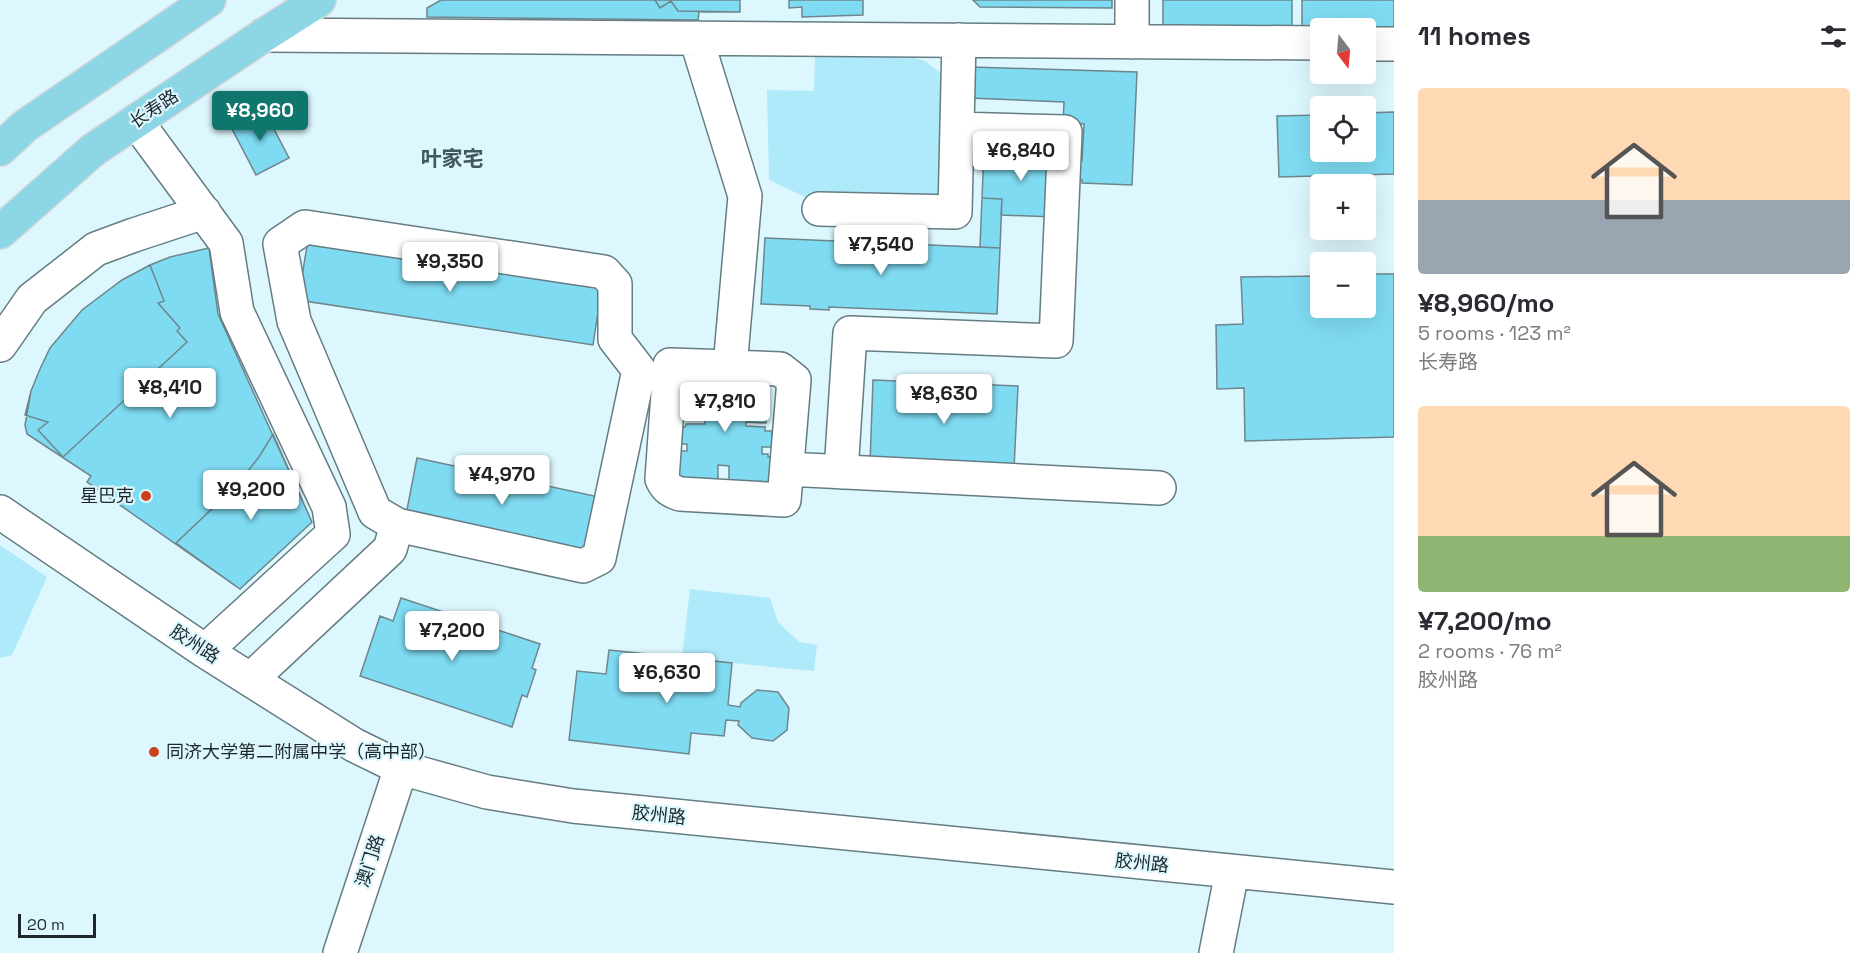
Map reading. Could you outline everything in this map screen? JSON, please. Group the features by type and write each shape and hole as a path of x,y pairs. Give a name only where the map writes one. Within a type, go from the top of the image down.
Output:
{"main road":[{"path":"0,149 25,126 209,0"},
{"name":"长寿路","path":"0,232 93,150 319,0"}],"street":[{"path":"1132,0 1141,42"},
{"path":"264,35 1310,43"},
{"path":"696,38 745,196 730,367"},
{"path":"819,209 956,212 959,40"},
{"path":"1376,44 1394,44"},
{"path":"136,121 226,243 237,312 329,507 333,534 205,651"},
{"path":"841,472 850,333 1056,341 1065,132 957,129"},
{"path":"0,345 33,299 96,249 204,212"},
{"path":"305,227 604,272 615,284 615,339 639,370 599,558 583,566 397,525 375,512 294,321 280,244 305,227"},
{"path":"670,365 730,367 780,369 794,380 784,500 681,494 665,486 662,479 670,365"},
{"path":"787,469 1159,488"},
{"name":"胶州路","path":"0,512 205,651 354,745 400,768 487,792 573,806 1394,887"},
{"path":"251,679 390,549 397,525"},
{"name":"澳门路","path":"340,953 400,768"},
{"path":"1216,953 1232,872"}],"shaded area":[{"path":"815,54 905,55 925,61 941,73 947,94 943,200 805,197 769,180 767,90 814,91"},
{"path":"0,545 47,577 12,655 0,658"},
{"path":"690,589 770,598 778,622 799,642 817,645 814,671 682,658"}],"building":[{"path":"441,0 740,0 740,12 699,12 698,20 427,17 427,8"},
{"path":"655,0 740,0 740,12 678,11 671,1 660,8"},
{"path":"789,0 863,0 863,15 802,17 802,7 789,8"},
{"path":"973,0 1112,0 1112,8 980,7"},
{"path":"1163,0 1292,0 1292,29 1163,29"},
{"path":"1302,0 1394,0 1394,29 1376,29 1376,18 1310,18 1310,29 1302,29"},
{"path":"971,67 1137,72 1132,185 1082,183 1082,180 1072,179 1073,161 1082,161 1084,124 1063,123 1064,102 970,98"},
{"path":"263,108 289,158 256,175 230,125"},
{"path":"1394,112 1394,174 1310,174 1310,176 1279,177 1277,116 1310,115 1310,162 1376,162 1376,113"},
{"path":"984,150 1057,152 1054,217 1001,215 1002,199 982,198"},
{"path":"982,198 1002,199 1000,248 980,247"},
{"path":"765,238 1000,248 997,314 829,307 829,310 810,309 810,306 761,304"},
{"path":"308,240 602,286 593,345 298,300"},
{"path":"209,248 218,314 312,522 240,589 87,482 91,476 27,434 25,425 31,391 50,348 82,310 122,280 150,265 170,257"},
{"path":"150,265 164,301 158,303 180,328 177,331 187,342 63,457 38,430 48,422 25,415 40,369 50,348 82,310 122,280"},
{"path":"1376,274 1394,274 1394,437 1245,441 1244,388 1217,389 1216,325 1243,324 1241,277 1310,276 1310,318 1376,318"},
{"path":"687,379 716,380 716,387 738,388 738,381 768,383 766,423 746,422 746,426 765,427 765,431 772,431 772,447 762,447 762,454 774,457 773,483 729,482 729,466 718,465 718,481 673,479 680,451 687,451 687,444 677,444 678,427 685,427 686,424 705,424 705,420 686,420"},
{"path":"873,380 1018,386 1014,469 870,464"},
{"path":"273,434 312,522 240,589 176,543 235,487 259,457"},
{"path":"417,458 599,497 587,553 406,515"},
{"path":"401,598 540,644 532,668 536,670 527,697 522,695 512,727 360,676 380,616 393,621"},
{"path":"609,650 732,663 728,705 740,707 741,703 757,690 778,692 789,708 787,730 773,741 752,738 738,725 739,721 726,720 724,736 691,733 689,754 569,740 577,671 606,674"}],"place":[{"name":"星巴克","path":"146,496"},
{"name":"同济大学第二附属中学（高中部）","path":"154,752"}],"district":[{"name":"叶家宅","path":"452,159"}]}
